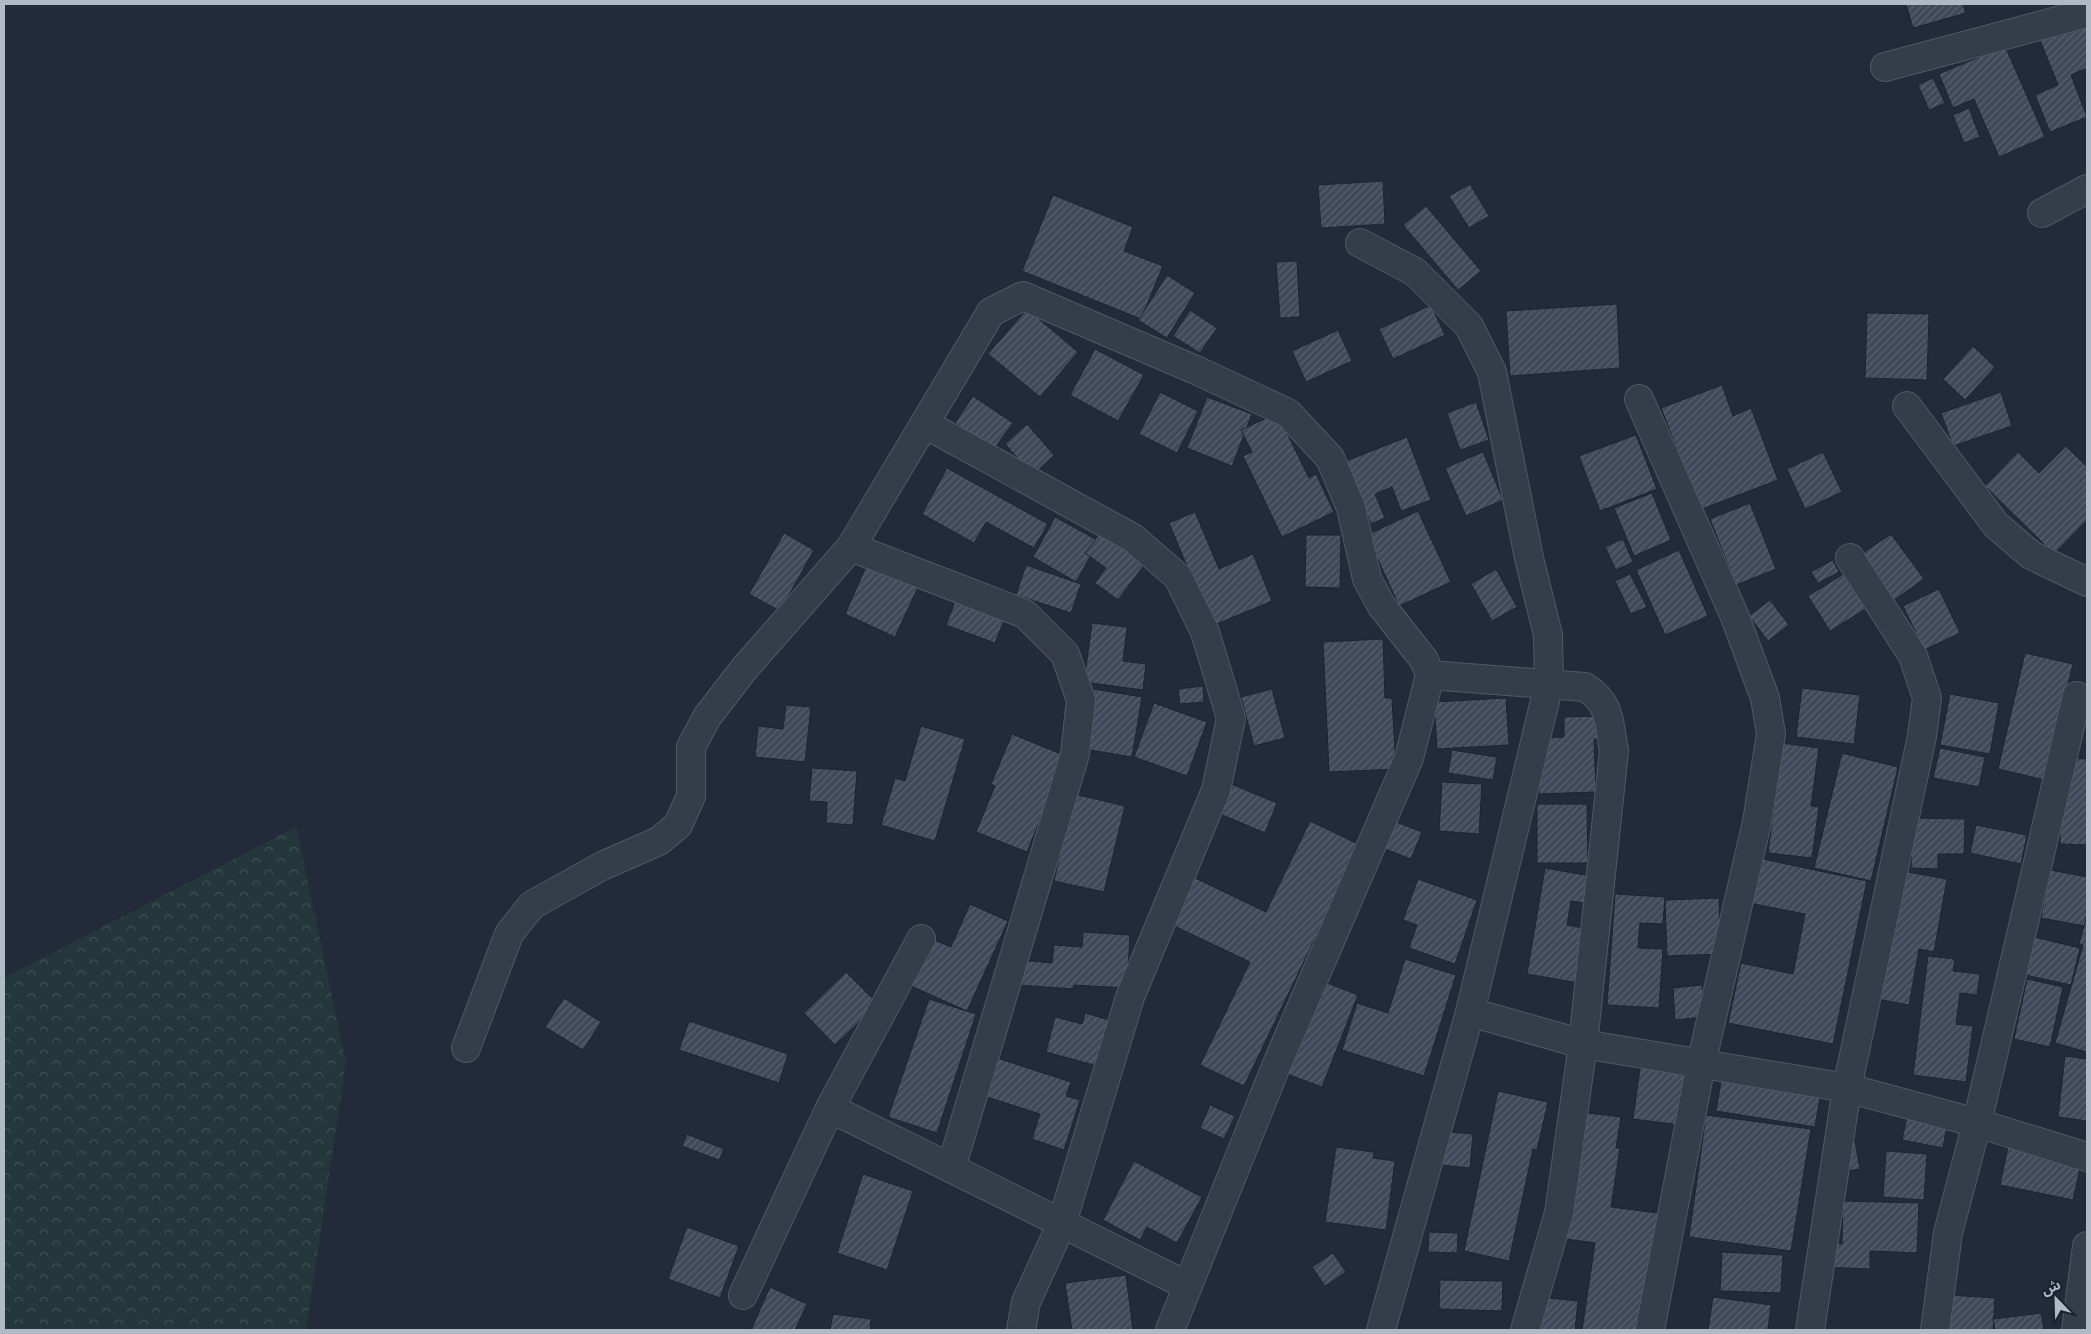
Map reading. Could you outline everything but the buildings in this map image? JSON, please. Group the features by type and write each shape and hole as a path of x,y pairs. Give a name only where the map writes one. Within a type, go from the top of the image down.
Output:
{"street":[{"path":"1885,67 2087,12"},
{"path":"2042,213 2087,189"},
{"path":"1360,243 1415,272 1469,326 1492,372 1528,558 1548,635 1549,684 1470,1012 1381,1330"},
{"path":"466,1048 509,934 532,906 602,866 659,841 678,825 691,796 691,747 707,717 744,669 851,547 991,312 1023,296 1198,370 1288,413 1330,458 1351,508 1367,579 1381,605 1424,660 1430,675 1409,758 1277,1064 1170,1330"},
{"path":"1639,399 1735,617 1765,698 1771,734 1757,822 1701,1064 1650,1330"},
{"path":"1907,406 1996,525 2031,555 2087,582"},
{"path":"925,424 1133,538 1178,577 1205,632 1230,718 1216,790 1130,997 1062,1223 1026,1302 1021,1330"},
{"path":"851,547 1025,614 1066,654 1081,700 1075,754 951,1168"},
{"path":"1810,1330 1847,1088 1922,736 1927,698 1913,656 1850,558"},
{"path":"1430,675 1585,687 1596,693 1606,706 1614,751 1583,1044 1559,1213 1525,1330"},
{"path":"1935,1330 1948,1233 1977,1123 2077,696"},
{"path":"743,1295 830,1108 921,939"},
{"path":"1470,1012 1583,1044 1847,1088 1977,1123 2087,1157"},
{"path":"830,1108 1188,1286"},
{"path":"2076,1330 2087,1246"}],"green space":[{"path":"296,827 346,1062 306,1330 4,1330 4,978"}]}
